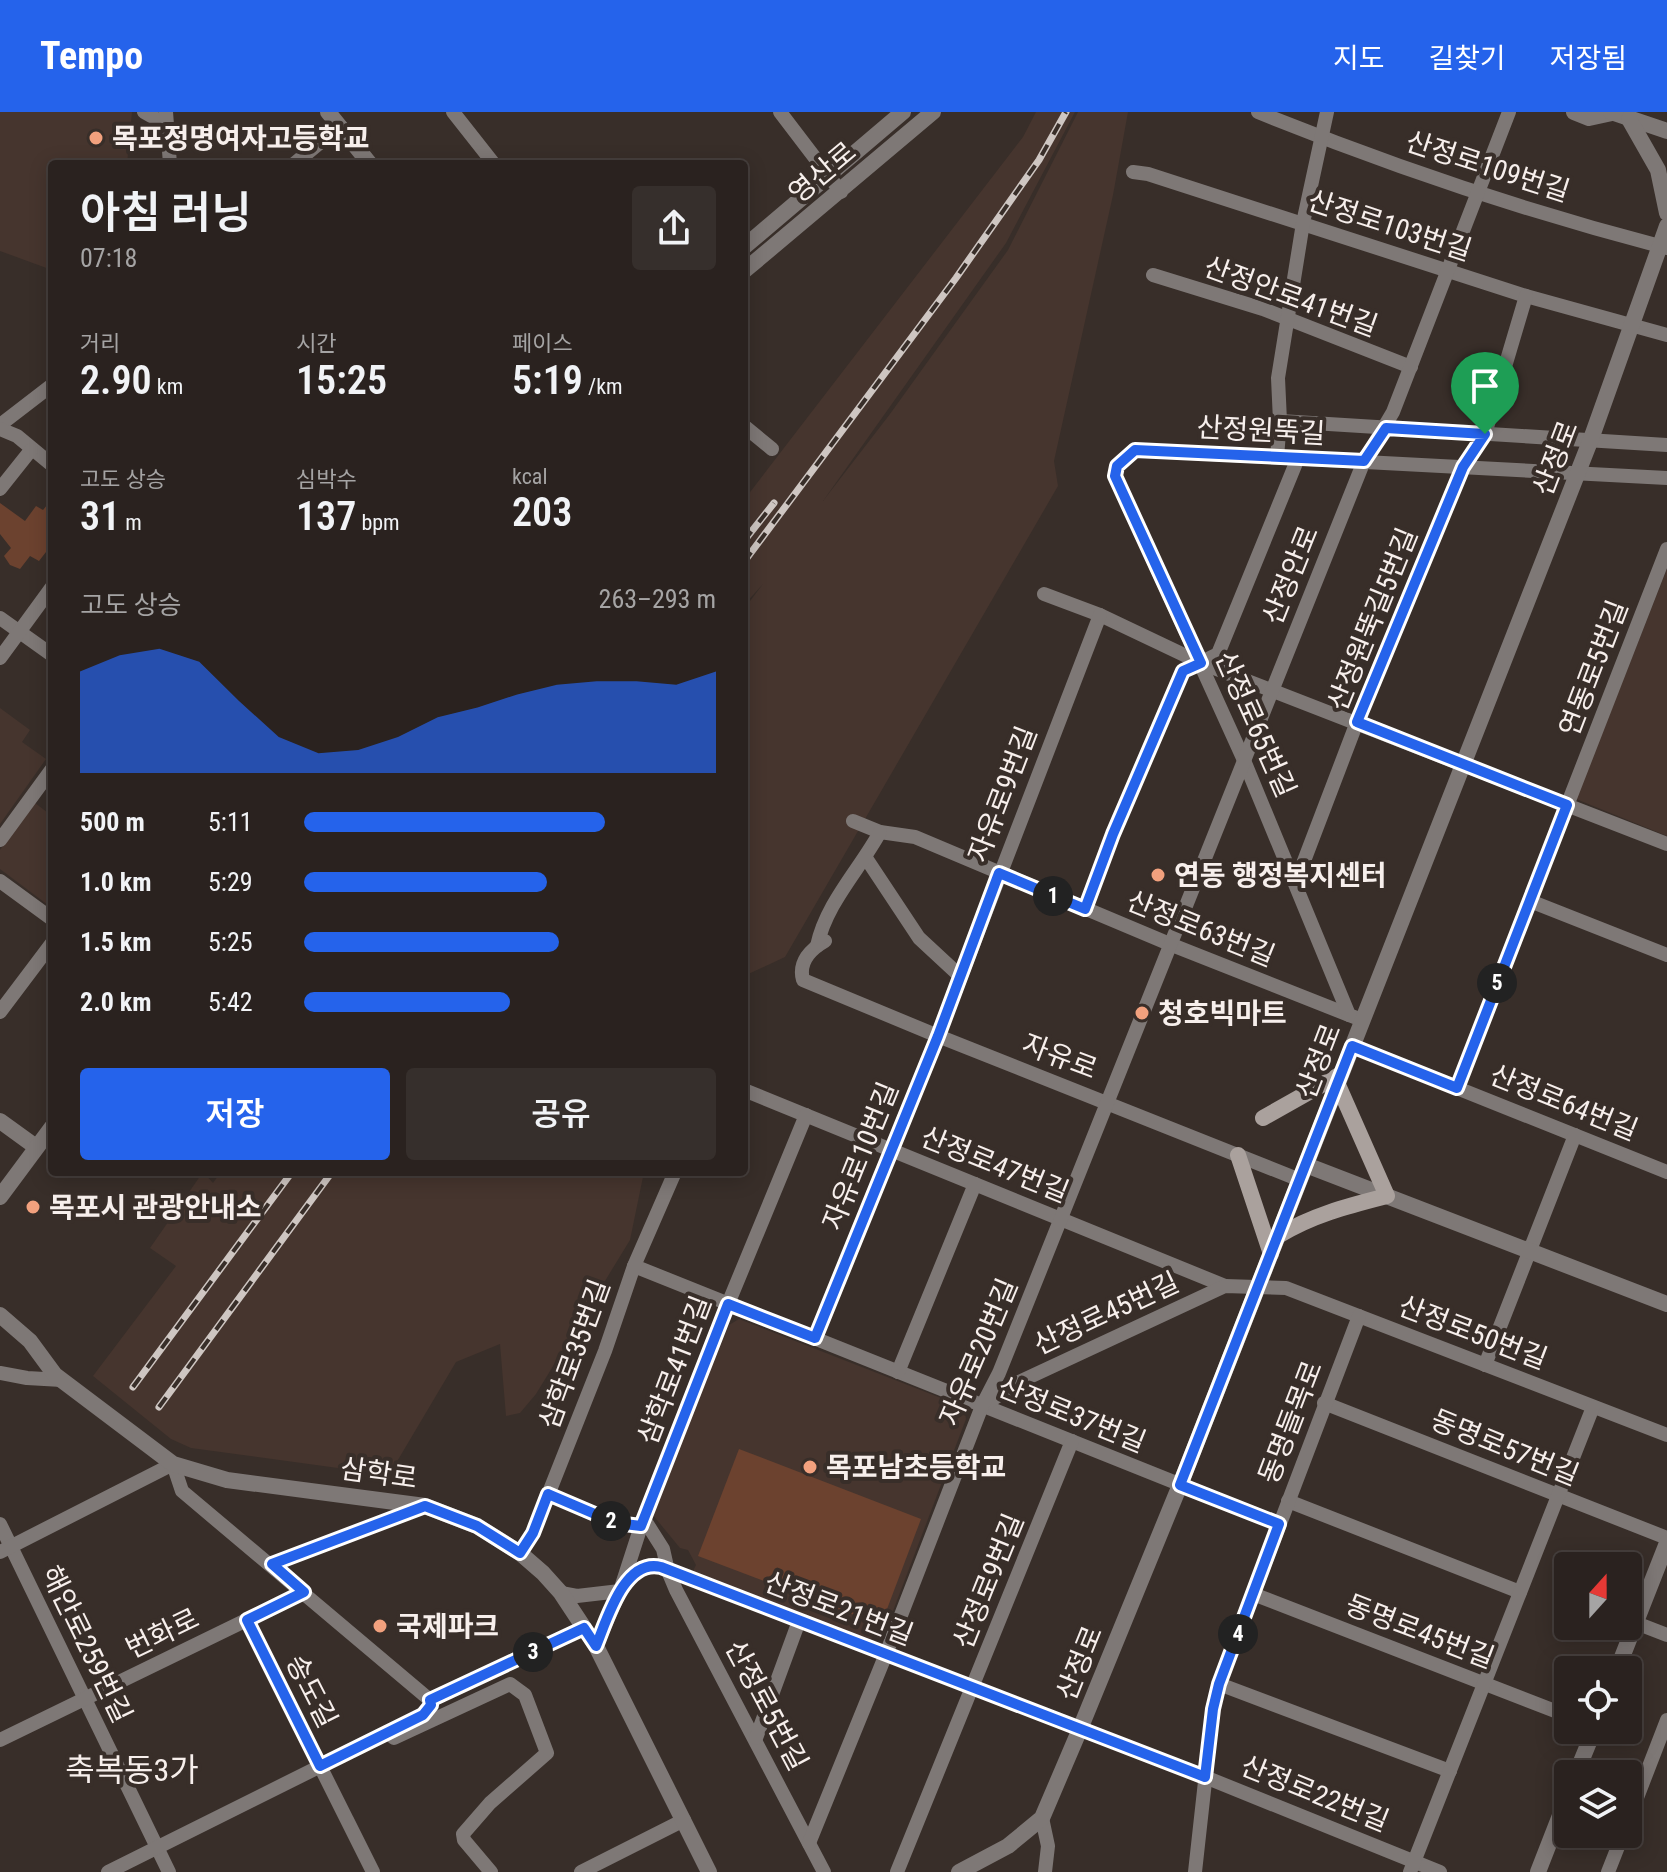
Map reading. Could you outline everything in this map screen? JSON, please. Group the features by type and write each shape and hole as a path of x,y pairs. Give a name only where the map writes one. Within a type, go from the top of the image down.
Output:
{"main road":[{"path":"1263,1118 1340,1079 1387,1196 1304,1220 1278,1236"},
{"path":"1238,1155 1271,1254"}],"street":[{"path":"144,112 166,118 170,160"},
{"path":"328,112 367,160"},
{"path":"453,112 491,160"},
{"path":"780,112 841,192"},
{"name":"영산로","path":"748,244 903,112"},
{"name":"영산로","path":"748,268 933,112"},
{"name":"산정로109번길","path":"1258,112 1477,192 1664,247"},
{"path":"1277,457 1280,421 1278,378 1303,223 1327,112"},
{"name":"산정안로","path":"1126,1061 1243,758 1364,461 1386,428 1509,112"},
{"path":"1574,112 1589,118 1611,112 1667,131"},
{"path":"1629,119 1658,170 1667,213"},
{"path":"299,160 340,126"},
{"name":"산정로103번길","path":"1133,172 1148,174 1526,296 1667,335"},
{"name":"산정로","path":"959,1872 1008,1846 1042,1818 1180,1485 1340,1079 1352,1046 1356,1018 1463,764 1591,439 1664,247 1667,226"},
{"name":"산정안로41번길","path":"1153,275 1289,320 1411,367"},
{"name":"산정원뚝길5번길","path":"1296,882 1357,722 1463,467 1485,434 1526,296"},
{"path":"48,388 0,427 17,436 48,462"},
{"path":"1280,421 1667,445"},
{"path":"748,429 772,449"},
{"path":"0,489 31,450"},
{"name":"산정원뚝길","path":"1135,450 1667,478"},
{"name":"산정로65번길","path":"1135,450 1117,466 1115,476 1201,663 1356,1018"},
{"path":"1085,909 1113,834 1183,671 1218,654 1298,458"},
{"name":"연동로5번길","path":"1457,1088 1667,549"},
{"path":"0,658 48,592"},
{"path":"1044,594 1100,615 1201,663 1667,844"},
{"name":"자유로9번길","path":"954,993 1100,615"},
{"path":"0,618 48,652"},
{"path":"0,840 48,774"},
{"name":"산정로63번길","path":"853,821 880,832 915,837 1356,1018"},
{"path":"880,832 866,858 919,938 960,976"},
{"name":"자유로","path":"866,858 849,878 820,931 821,943 810,949 801,972 803,980 1238,1155 1387,1196 1667,1304"},
{"path":"0,881 48,916"},
{"path":"1530,901 1667,955"},
{"path":"0,1012 48,948"},
{"name":"자유로10번길","path":"815,1338 954,993"},
{"name":"산정로64번길","path":"1352,1046 1667,1172"},
{"name":"자유로20번길","path":"809,1843 982,1406 999,1373 1126,1061"},
{"name":"산정로47번길","path":"748,1092 1225,1286"},
{"name":"삼학로41번길","path":"596,1646 622,1588 642,1522 728,1304 806,1115"},
{"path":"0,1121 36,1147"},
{"path":"0,1197 48,1132"},
{"path":"1485,1365 1575,1135"},
{"name":"삼학로35번길","path":"520,1553 533,1533 605,1351 634,1266 673,1176"},
{"path":"898,1372 975,1184"},
{"name":"산정로37번길","path":"634,1266 1279,1524"},
{"name":"산정로45번길","path":"982,1406 1021,1381 1225,1286 1257,1288"},
{"name":"산정로50번길","path":"1257,1288 1286,1288 1667,1435"},
{"name":"삼학로","path":"0,1315 30,1341 55,1375 173,1464 227,1480 425,1506 477,1526 520,1553 561,1593 596,1646 709,1872"},
{"name":"동명들목로","path":"1195,1872 1213,1709 1219,1684 1359,1316"},
{"path":"0,1373 62,1380"},
{"name":"동명로57번길","path":"1324,1403 1667,1541"},
{"path":"1412,1867 1593,1407"},
{"name":"산정로9번길","path":"897,1872 1072,1441"},
{"path":"6,1550 173,1464 182,1491 430,1700 431,1705 423,1715 108,1872"},
{"path":"548,1494 616,1523 642,1522"},
{"path":"1288,1501 1520,1592"},
{"path":"272,1564 425,1506"},
{"name":"산정로5번길","path":"642,1522 663,1549 668,1571 824,1872"},
{"name":"해안로259번길","path":"0,1524 6,1550 169,1872"},
{"path":"1642,1611 1663,1567 1667,1541"},
{"path":"561,1593 577,1596 622,1588 637,1572 649,1565 668,1571"},
{"name":"산정로21번길","path":"668,1571 1080,1729"},
{"name":"번화로","path":"0,1740 304,1592"},
{"name":"동명로45번길","path":"1253,1594 1554,1711"},
{"name":"송도길","path":"247,1620 373,1872"},
{"path":"756,1738 799,1621"},
{"path":"1642,1625 1667,1635"},
{"path":"430,1700 584,1628"},
{"path":"387,1732 394,1738 510,1684 525,1695 547,1753 490,1803 463,1834 464,1840 491,1872"},
{"path":"1219,1684 1450,1771"},
{"path":"1642,1782 1667,1720"},
{"name":"산정로22번길","path":"1080,1729 1205,1777 1412,1867 1440,1872"},
{"path":"1042,1818 1048,1846 1045,1872"},
{"path":"581,1872 684,1820"},
{"path":"1538,1872 1554,1831"},
{"path":"1611,1871 1618,1848"}],"shaded area":[{"path":"0,112 132,112 127,160 48,160 48,269 0,251"},
{"path":"1036,112 1075,112 1006,243 823,501 1008,250 1078,112 1128,112 1113,195 1054,461 1058,486 785,957 748,974 748,604 763,584 748,601 748,495 1023,137"},
{"path":"0,503 25,521 36,506 43,510 48,504 48,553 39,561 30,556 20,569 10,565 4,556 11,548 0,534"},
{"path":"1667,569 1667,836 1576,799"},
{"path":"0,708 30,730 22,742 46,759 0,824"},
{"path":"35,803 48,813 48,905 0,869 0,850"},
{"path":"200,1176 207,1176 213,1183 218,1176 643,1176 630,1240 536,1394 520,1413 506,1416 500,1344 456,1362 389,1475 191,1448 171,1439 93,1376 176,1266 150,1248"},
{"name":"목포남초등학교","path":"739,1319 964,1407 966,1419 885,1632 870,1639 691,1575 696,1565 688,1550 680,1548 652,1514 729,1325"},
{"path":"739,1449 921,1519 881,1625 698,1556"}],"railway":[{"path":"748,557 956,278 1039,160 1066,112"},
{"path":"748,536 774,503"},
{"path":"133,1387 289,1176"},
{"path":"159,1407 329,1176"}],"place":[{"name":"목포정명여자고등학교","path":"96,138"},
{"name":"연동 행정복지센터","path":"1158,875"},
{"name":"청호빅마트","path":"1142,1013"},
{"name":"목포시 관광안내소","path":"33,1207"},
{"name":"목포남초등학교","path":"810,1467"},
{"name":"국제파크","path":"380,1626"}],"district":[{"name":"축복동3가","path":"132,1770"}],"route":[{"path":"1386,428 1485,434 1463,467 1357,722 1567,805 1457,1088 1352,1046 1180,1485 1279,1524 1219,1684 1205,1777 657,1565 649,1565 623,1584 596,1646 584,1628 430,1700 431,1705 423,1715 320,1766 247,1620 304,1592 272,1564 425,1506 477,1526 520,1553 533,1533 548,1494 616,1523 641,1526 728,1304 815,1338 938,1036 999,873 1085,909 1113,834 1183,671 1201,663 1115,476 1117,466 1135,450 1364,461 1386,428"}]}
